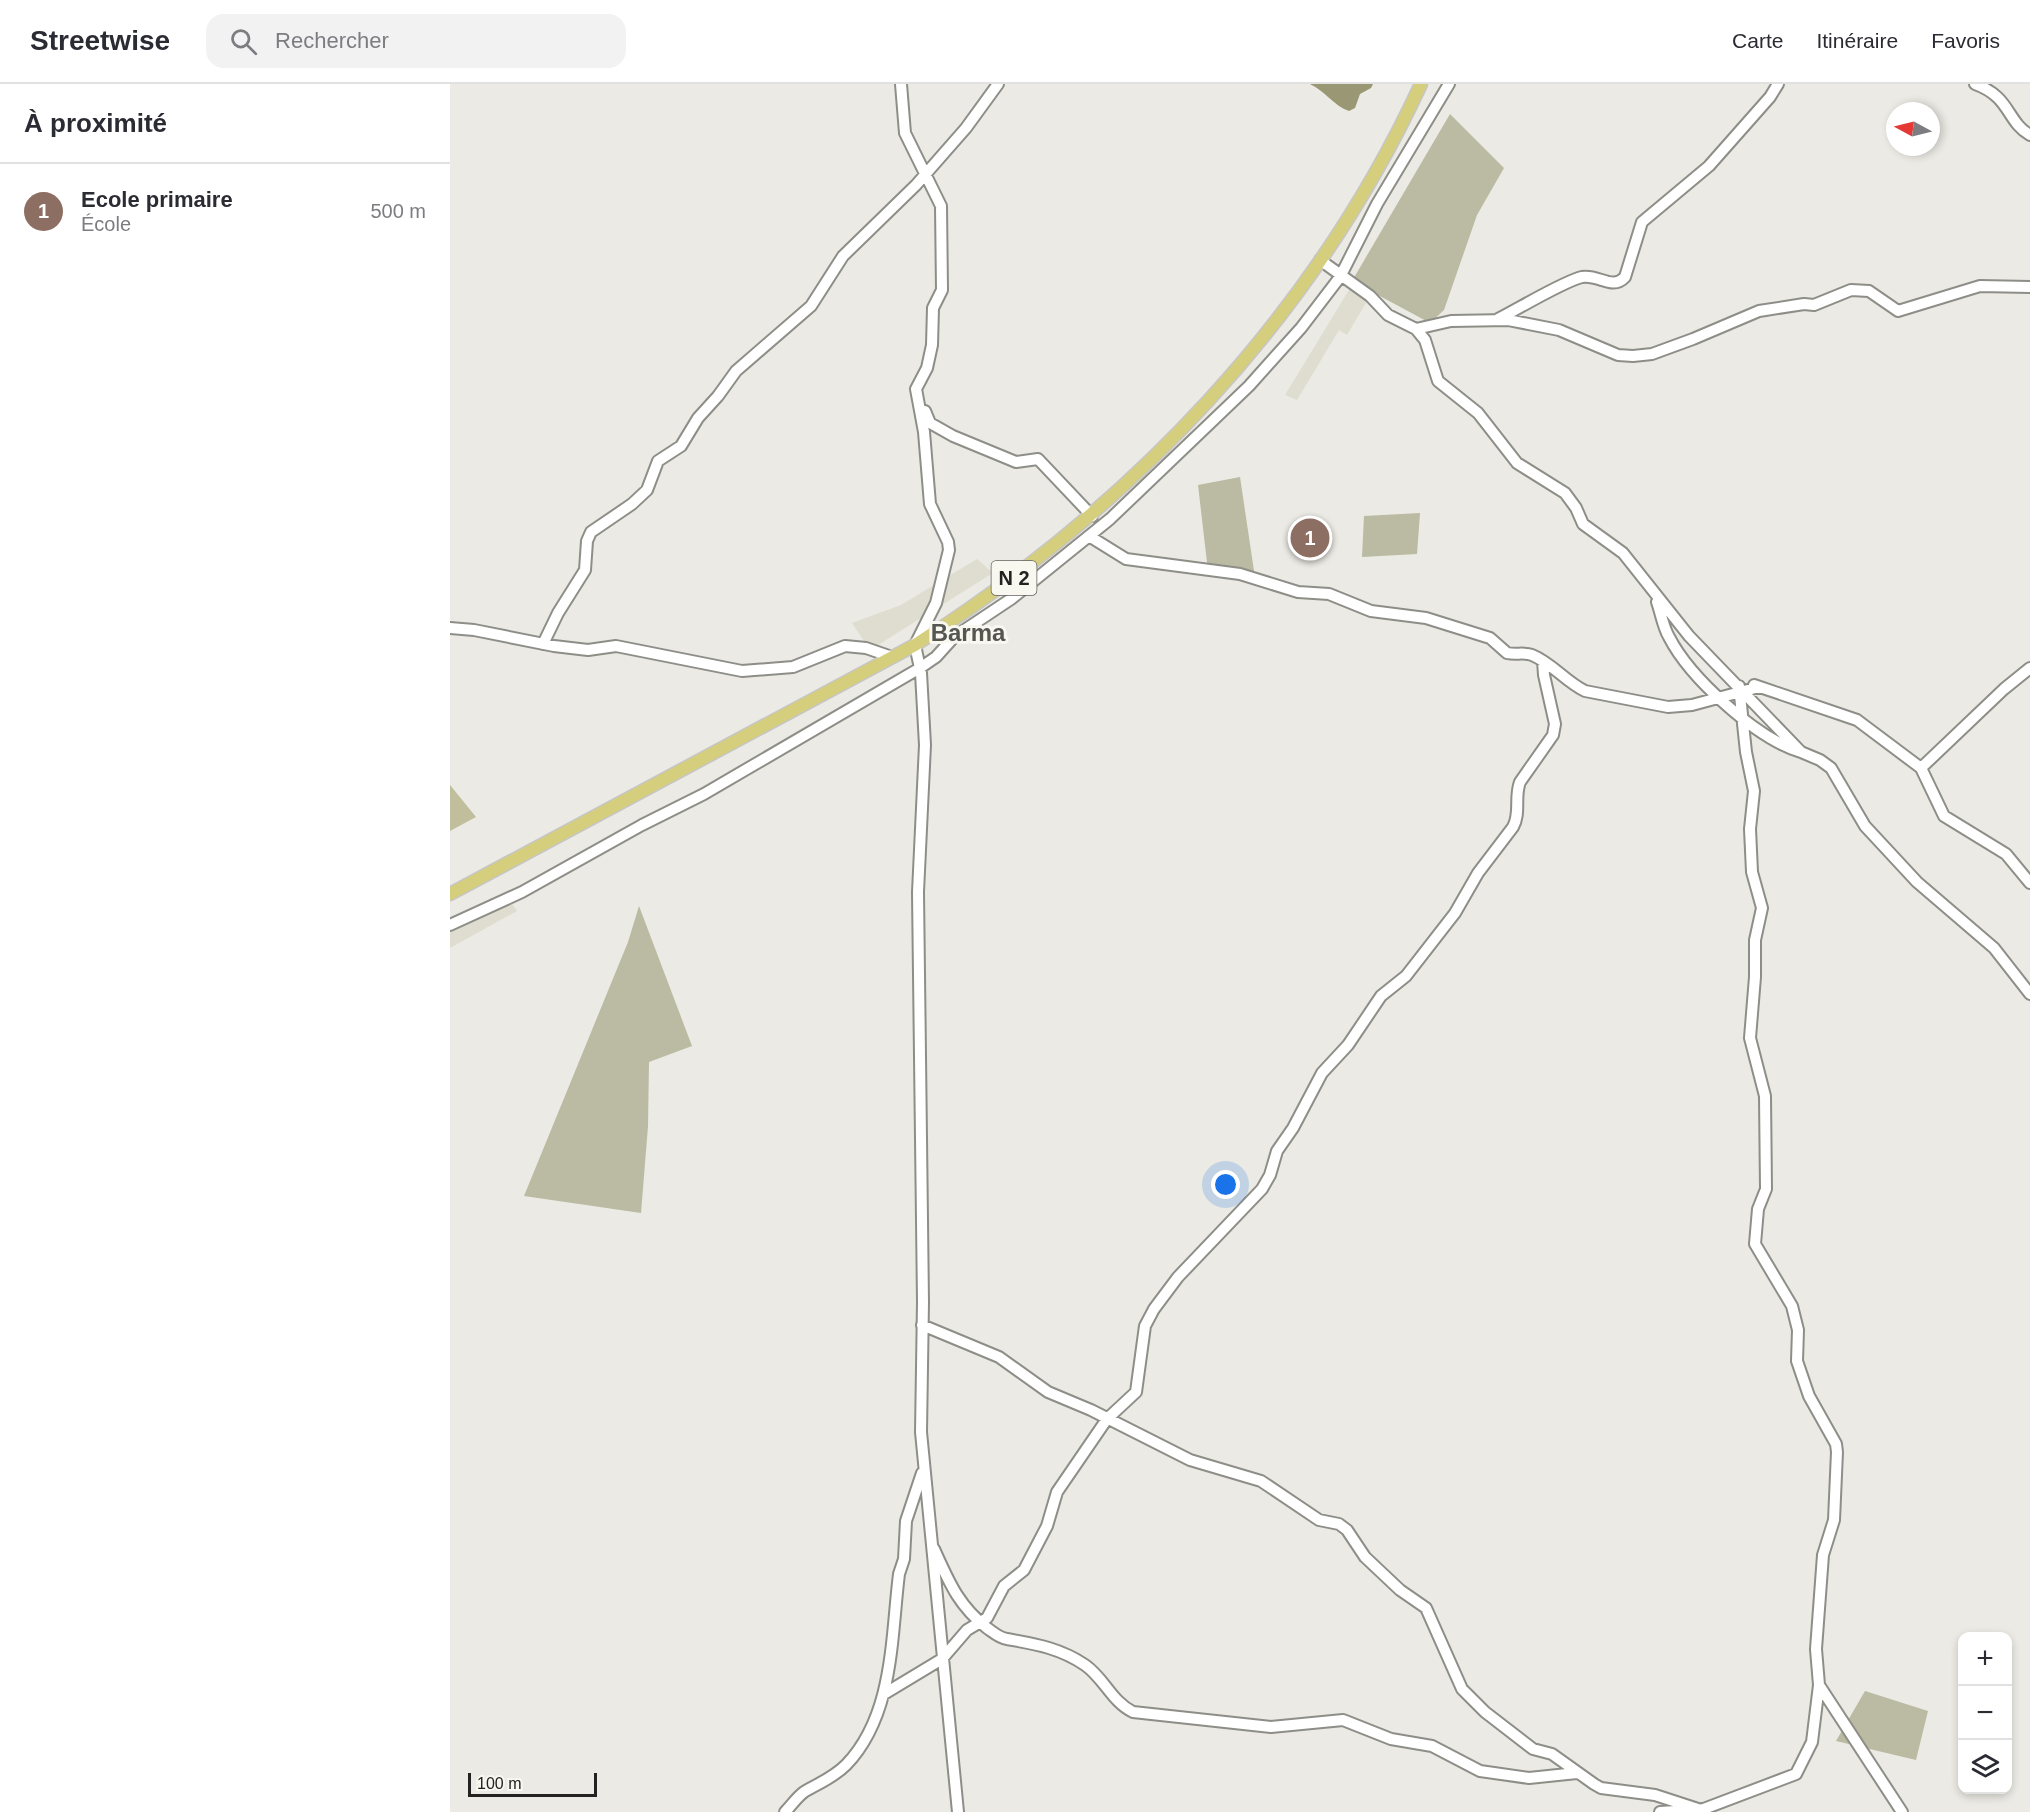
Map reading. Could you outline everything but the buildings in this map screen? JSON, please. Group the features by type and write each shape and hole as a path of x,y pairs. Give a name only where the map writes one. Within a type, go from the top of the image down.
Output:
{"main road":[{"name":"N 2","path":"450,894 915,645 981,603 1092,516 1192,420 1260,342 1320,260 1379,166 1422,84"}],"street":[{"path":"901,84 905,133 941,206 942,290 933,308 932,345 927,368 917,383 930,504 948,542 949,550 936,603 915,645 920,668 925,745 918,892 923,1470 958,1812"},
{"path":"543,644 563,603 585,570 587,541 591,532 632,504 646,490 658,460 681,446 698,418 718,396 736,370 811,306 843,256 926,174 966,128 998,84"},
{"path":"450,925 522,892 642,825 704,794 920,668 936,657 954,637 1011,599 1089,536 1172,462 1249,387 1301,328 1340,277 1377,204 1449,84"},
{"path":"1497,319 1574,280 1592,276 1614,284 1620,282 1625,277 1642,222 1709,166 1778,84"},
{"path":"1975,84 1995,94 2008,108 2022,130 2030,135"},
{"path":"1320,260 1340,277 1370,296 1388,315 1416,329 1425,340 1438,381 1478,413 1516,463 1565,493 1576,508 1583,524 1623,553 1689,636 1801,752"},
{"path":"1416,329 1451,321 1497,319 1559,330 1618,355 1633,356 1652,354 1683,343 1759,311 1804,304 1814,305 1851,290 1869,291 1898,311 1980,286 2030,286"},
{"path":"918,401 930,423 953,436 1017,462 1038,459 1092,516"},
{"path":"1089,536 1126,559 1240,574 1298,592 1329,594 1364,609 1426,618 1490,638 1508,653 1524,653 1543,661 1574,686 1585,691 1668,707 1692,705 1759,687"},
{"path":"1655,594 1669,637 1705,685 1742,718 1785,748 1820,760 1831,768 1865,826 1917,882 1994,948 2030,994"},
{"path":"454,630 588,650 616,646 742,671 793,667 845,646 866,648 892,657"},
{"path":"884,1694 942,1659 967,1630 987,1618 1004,1586 1024,1570 1047,1526 1057,1492 1107,1419 1136,1392 1145,1326 1154,1308 1178,1277 1262,1189 1270,1175 1277,1151 1293,1128 1322,1072 1348,1045 1381,996 1406,976 1455,913 1478,873 1513,827 1517,820 1517,790 1520,782 1553,735 1555,724 1543,661"},
{"path":"1921,768 2004,689 2030,668"},
{"path":"1730,677 1857,720 1921,768 1944,816 2006,854 2030,883"},
{"path":"1660,1812 1704,1811 1796,1774 1812,1742 1819,1685 1816,1649 1823,1556 1834,1520 1836,1444 1809,1396 1797,1361 1798,1330 1792,1306 1755,1244 1758,1209 1766,1189 1765,1096 1749,1038 1755,977 1755,940 1762,908 1752,872 1750,829 1754,791 1742,718 1741,690"},
{"path":"922,1325 999,1357 1048,1392 1190,1460 1261,1481 1319,1520 1339,1524 1347,1530 1365,1557 1400,1590 1426,1608 1462,1689 1485,1713 1533,1749 1552,1754 1601,1788 1655,1795 1704,1811"},
{"path":"785,1812 802,1793 833,1778 849,1763 876,1721 884,1694 899,1574 904,1559 906,1521 923,1470"},
{"path":"931,1540 953,1590 969,1613 1005,1639 1026,1640 1064,1653 1097,1675 1121,1707 1147,1716 1270,1726 1342,1720 1359,1724 1391,1740 1432,1746 1480,1771 1529,1778 1578,1773"},
{"path":"1819,1685 1902,1812"}],"shaded area":[{"path":"1310,84 1373,84 1371,88 1360,94 1355,108 1349,111"},
{"path":"1352,285 1370,296 1347,335 1339,330 1297,400 1285,395"},
{"path":"977,559 993,573 870,650 852,623 901,605"},
{"path":"450,785 476,817 450,831"},
{"path":"508,898 517,911 450,948 450,925"}],"green space":[{"path":"1450,114 1504,168 1477,215 1444,310 1430,323 1352,281"},
{"path":"1240,477 1254,571 1240,574 1208,571 1198,485"},
{"path":"1420,513 1417,554 1362,557 1364,516"},
{"path":"639,906 692,1046 649,1062 648,1126 641,1213 524,1196 628,942"},
{"path":"1865,1691 1928,1711 1916,1760 1836,1741"}],"place":[{"name":"Ecole primaire","path":"1310,538"}],"district":[{"name":"Barma","path":"968,632"}]}
